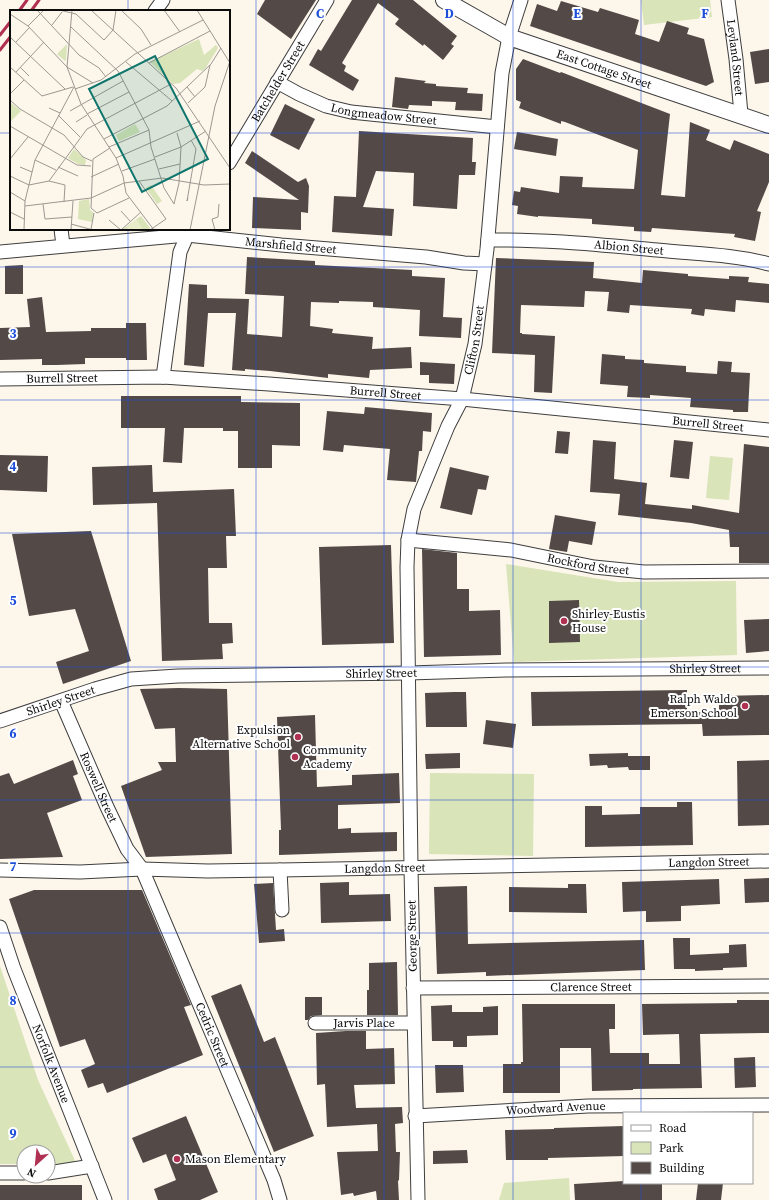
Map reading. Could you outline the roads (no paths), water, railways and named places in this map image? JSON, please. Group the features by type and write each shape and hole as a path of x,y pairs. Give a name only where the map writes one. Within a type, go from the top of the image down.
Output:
{"street":[{"path":"156,10 163,0"},
{"name":"Batchelder Street","path":"230,161 327,0"},
{"name":"East Cottage Street","path":"444,0 509,37 741,114 769,125"},
{"name":"Clifton Street","path":"409,673 407,567 408,540 414,508 448,426 462,400 475,344 488,240 502,73 509,37 520,0"},
{"name":"Leyland Street","path":"728,0 736,59 741,114"},
{"name":"Longmeadow Street","path":"277,82 326,106 351,112 497,127"},
{"path":"61,230 63,245"},
{"path":"163,377 180,252 188,232"},
{"name":"Marshfield Street","path":"0,252 188,232 281,245 426,257 485,264"},
{"name":"Albion Street","path":"488,240 552,242 726,256 769,264"},
{"name":"Burrell Street","path":"0,379 163,377 269,384 462,400 769,430"},
{"name":"Rockford Street","path":"408,540 511,550 594,567 644,572 769,571"},
{"name":"Shirley Street","path":"0,721 96,689 139,678 506,670 769,668"},
{"name":"George Street","path":"409,673 413,1023 418,1200"},
{"name":"Roswell Street","path":"61,701 107,807 127,848 142,869"},
{"name":"Langdon Street","path":"0,870 80,872 142,869 208,871 769,861"},
{"name":"Cedric Street","path":"142,869 274,1180 280,1200"},
{"path":"280,870 282,910"},
{"name":"Norfolk Avenue","path":"0,927 14,969 105,1200"},
{"name":"Clarence Street","path":"413,988 769,986"},
{"name":"Jarvis Place","path":"315,1023 413,1023"},
{"name":"Woodward Avenue","path":"415,1116 588,1106 769,1105"},
{"path":"56,1172 92,1166"},
{"path":"0,1173 16,1173"}],"railway":[{"path":"20,10 27,0"},
{"path":"32,10 39,0"},
{"path":"0,35 10,22"},
{"path":"0,50 10,37"}],"place":[{"name":"Shirley-Eustis House","path":"564,621"},
{"name":"Ralph Waldo Emerson School","path":"745,706"},
{"name":"Expulsion Alternative School","path":"298,737"},
{"name":"Community Academy","path":"295,757"},
{"name":"Mason Elementary","path":"177,1159"}]}
